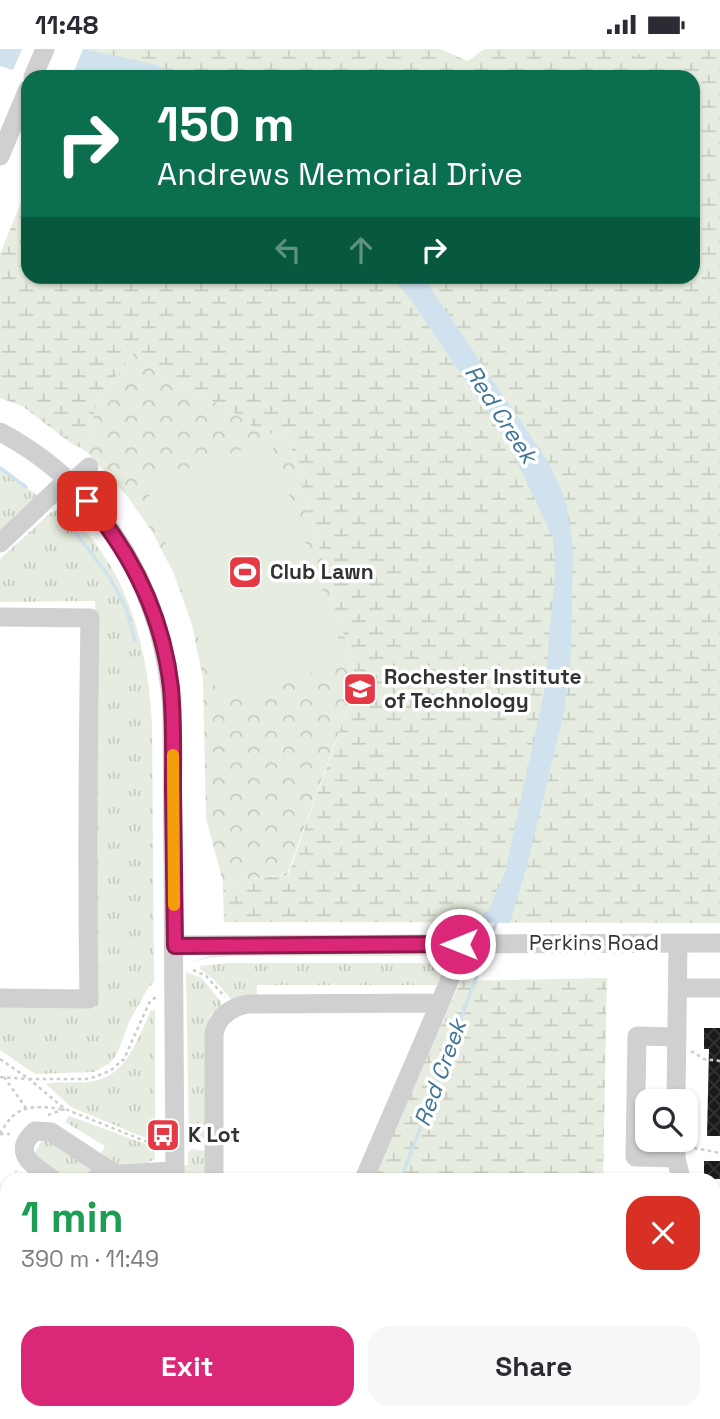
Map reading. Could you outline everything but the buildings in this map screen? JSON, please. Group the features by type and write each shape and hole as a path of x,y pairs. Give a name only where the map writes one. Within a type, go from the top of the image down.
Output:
{"street":[{"path":"36,70 45,49"},
{"path":"0,156 21,106"},
{"path":"0,432 39,457 68,482 102,519 127,555 150,603 165,651 172,713 175,1173"},
{"path":"0,543 68,482 89,467"},
{"path":"0,617 90,618 87,860 89,999 0,998"},
{"path":"676,1089 678,943"},
{"name":"Perkins Road","path":"175,946 720,943"},
{"path":"366,1173 453,975 460,944"},
{"path":"678,988 720,988"},
{"path":"214,1173 214,1033 218,1021 234,1007 257,1004 440,1003"},
{"path":"636,1089 637,1036 676,1038"},
{"path":"43,1173 32,1166 26,1157 26,1144 34,1132 51,1132 113,1173"},
{"path":"635,1152 635,1157 661,1152"},
{"path":"676,1152 680,1173"}],"path":[{"path":"192,969 206,976 234,1007"},
{"path":"2,1077 89,1079 110,1071 124,1059 150,1001 158,996"},
{"path":"676,1038 704,1059 720,1061"},
{"path":"0,1059 65,1109"},
{"path":"2,1077 26,1108"},
{"path":"0,1134 13,1116 26,1108 44,1107 65,1109 159,1147 167,1147"},
{"path":"0,1134 10,1134"},
{"path":"698,1149 720,1153"}],"green space":[{"path":"83,49 440,49 468,61 484,49 625,49 627,58 698,49 720,49 720,923 224,922 223,882 288,875 357,682 289,441 252,426 223,405 173,386 134,353 98,401 85,450 72,444 22,406 0,398 0,254 21,202 21,284 700,284 700,70 75,70"},
{"path":"625,49 698,49 626,59"},
{"path":"134,353 173,386 223,405 252,426 289,441 357,682 287,875 223,882 206,818 203,679 192,625 174,574 153,533 127,496 85,450 98,401"},
{"name":"Club Lawn","path":"270,440 346,661 221,703 145,483"},
{"path":"0,470 37,495 0,531"},
{"path":"64,507 72,512 120,583 135,622 145,662 152,723 154,982 130,1020 117,1054 110,1063 94,1072 35,1074 0,1050 0,1007 95,1005 95,601 0,602 0,559 50,513"},
{"path":"439,952 447,956 232,956 190,963 211,955"},
{"path":"227,963 449,963 437,985 257,985 257,997 232,1000 200,969 200,966"},
{"path":"186,972 202,978 221,1002 221,1007 210,1015 206,1039 206,1138 189,1138"},
{"path":"607,978 603,1173 373,1173 461,981"},
{"path":"151,1010 155,1010 155,1142 71,1107 46,1084 89,1082 113,1073 129,1055"},
{"path":"69,1116 154,1147 155,1159 148,1163 115,1164 100,1155 105,1146 65,1122"},
{"path":"48,1140 96,1167 92,1173 54,1173 34,1155 41,1142"},
{"path":"192,1149 205,1151 205,1173 183,1173 183,1165 188,1165 188,1153"}],"water":[{"path":"0,49 22,49 13,70 0,66"},
{"path":"83,49 158,65 165,70 75,70"},
{"path":"397,284 428,284 549,463 566,501 573,546 571,652 565,708 530,854 510,923 475,922 489,909 505,872 544,693 555,572 553,538 509,445 411,300"}],"waterway":[{"path":"0,468 26,487"},
{"path":"63,516 110,578 126,608 135,641"},
{"name":"Red Creek","path":"492,934 498,918"},
{"name":"Red Creek","path":"403,1173 480,967"}],"slow traffic":[{"path":"173,755 174,905"}],"place":[{"name":"Club Lawn","path":"245,572"},
{"name":"Rochester Institute of Technology","path":"360,689"},
{"name":"K Lot","path":"163,1135"}],"route":[{"path":"87,501 116,536 140,578 158,627 169,671 175,946 460,944"}]}
